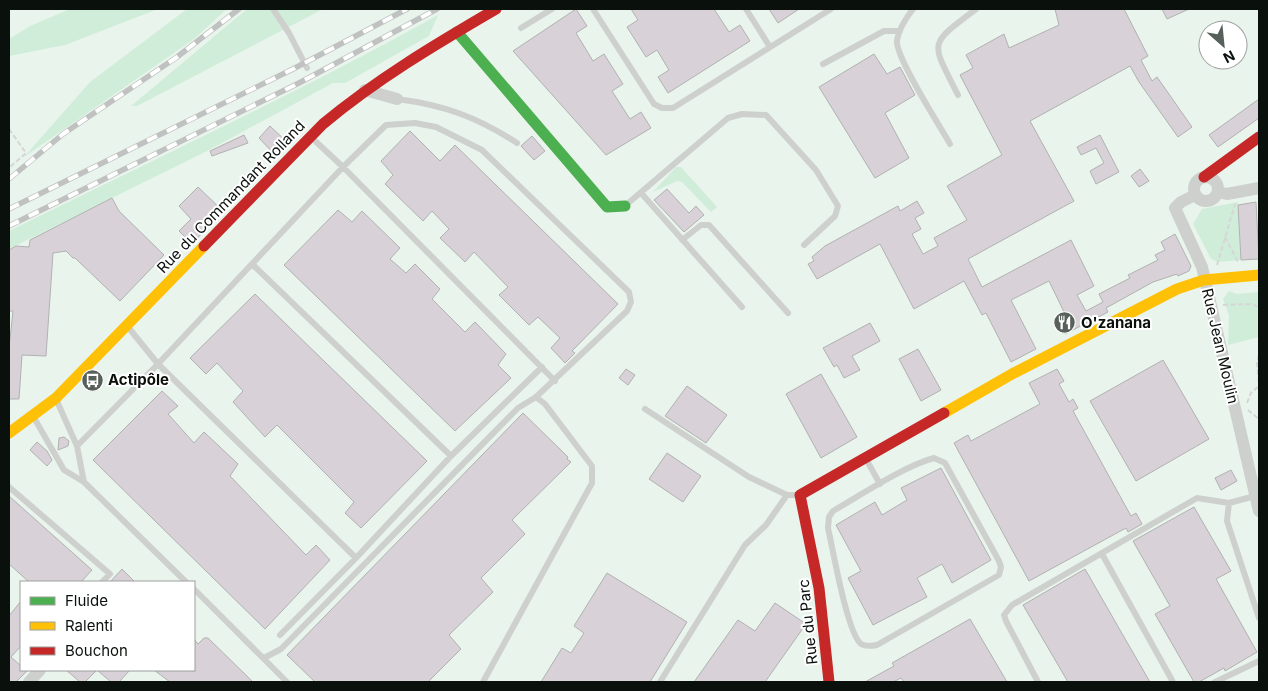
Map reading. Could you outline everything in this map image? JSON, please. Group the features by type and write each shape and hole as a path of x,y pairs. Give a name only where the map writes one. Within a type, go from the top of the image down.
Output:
{"street":[{"name":"Rue du Commandant Rolland","path":"9,433 56,398 311,137 365,90 496,9"},
{"path":"457,32 607,207 625,206"},
{"path":"365,90 397,99"},
{"path":"1204,177 1213,179 1218,187 1218,192 1212,200 1198,199 1195,196 1196,182 1259,136"},
{"path":"1218,192 1227,194 1259,188"},
{"name":"Rue Jean Moulin","path":"1195,196 1181,202 1175,208 1202,267 1256,488 1259,511"},
{"path":"800,495 1012,374 1177,289 1204,280 1259,275"},
{"name":"Rue du Parc","path":"800,495 816,559 822,597 829,682"},
{"path":"29,682 39,671"}],"lane":[{"path":"272,9 289,33 307,68"},
{"path":"521,28 552,9"},
{"path":"593,9 654,104 662,108 673,108 831,9"},
{"path":"746,9 770,47"},
{"path":"913,9 896,42 902,59 950,144"},
{"path":"958,95 937,54 938,41 946,31 976,9"},
{"path":"822,64 884,31 900,31"},
{"path":"397,99 449,108 491,127 517,143"},
{"path":"625,206 642,194 728,118 742,114 766,115 811,164 838,206 835,216 804,245"},
{"path":"77,446 158,364 343,167 386,125 415,122 436,127 482,150 626,288 631,302 626,311 555,381 536,397 518,408 281,649 264,658"},
{"path":"311,137 555,381"},
{"path":"642,194 742,307"},
{"path":"682,240 701,225 709,225 788,313"},
{"path":"252,264 451,456"},
{"path":"127,326 158,364 356,558"},
{"path":"280,635 356,558 451,456 542,367"},
{"path":"483,682 592,483 592,466 545,404 536,397"},
{"path":"56,398 77,446 84,482"},
{"path":"645,408 749,477 787,495 800,495"},
{"path":"33,416 64,470 84,482 185,581"},
{"path":"865,458 880,484"},
{"path":"940,459 945,463 1001,567 996,578 876,645 867,646 861,644 849,617 828,522 833,511 880,484 924,460 940,459"},
{"path":"9,487 110,574 103,581"},
{"path":"1038,682 1004,615 1012,605 1197,498 1230,503 1256,488"},
{"path":"660,682 745,545 766,525 787,495"},
{"path":"1230,503 1227,521 1259,618"},
{"path":"1102,554 1172,682"},
{"path":"195,590 287,682"},
{"path":"1215,682 1259,661"}],"path":[{"path":"9,129 26,153 9,168"},
{"path":"1204,280 1216,266 1239,192"},
{"path":"1225,238 1246,276"},
{"path":"1220,304 1252,304 1259,308"},
{"path":"1245,407 1251,392 1259,385 1257,363 1259,355"}],"green space":[{"path":"70,9 158,9 65,45 9,56 9,39 30,26"},
{"path":"187,9 227,9 194,39 24,157 90,82"},
{"path":"247,9 323,9 137,106 131,106"},
{"path":"438,15 429,36 345,83 333,83 207,151 9,249 9,231 279,99"},
{"path":"676,167 681,167 717,207 711,212 682,182 677,181 653,192"},
{"path":"1238,202 1241,260 1218,262 1211,259 1193,224 1202,209"},
{"path":"1229,291 1237,294 1259,292 1259,337 1228,345 1229,315 1223,299"}],"building":[{"path":"576,9 587,26 576,33 593,61 604,54 623,84 612,91 630,119 641,112 651,128 606,155 513,51"},
{"path":"631,9 714,9 729,32 740,25 750,41 668,93 658,77 669,70 657,50 646,57 627,27 638,20"},
{"path":"769,9 799,9 778,23"},
{"path":"1055,9 1124,9 1148,56 1141,60 1152,81 1157,77 1192,127 1178,137 1139,82 1130,66 1030,121 1074,201 968,259 982,287 1071,240 1094,286 1077,295 1086,311 1103,302 1099,294 1130,278 1128,275 1158,260 1155,255 1165,250 1161,242 1175,234 1191,266 1189,271 1178,276 1177,274 1153,282 1106,308 1108,312 1065,334 1056,316 1064,312 1049,281 1011,300 1036,349 1011,362 986,313 982,315 964,281 914,309 880,244 817,279 808,264 814,261 812,257 825,246 898,206 900,211 917,201 924,213 915,218 921,229 912,234 923,254 938,246 934,238 967,220 947,186 1002,155 960,75 973,68 966,55 1004,34 1009,48 1059,25"},
{"path":"1162,9 1189,9 1167,19"},
{"path":"874,54 887,74 900,67 915,95 885,113 909,158 875,178 819,87"},
{"path":"1259,99 1259,118 1218,147 1209,135"},
{"path":"270,126 288,143 276,156 259,138"},
{"path":"410,131 440,161 455,145 618,304 572,351 575,353 565,363 551,348 560,338 538,317 529,325 499,295 508,287 474,252 465,262 440,238 449,229 432,211 423,221 385,184 393,175 381,161"},
{"path":"244,135 248,143 212,156 210,151"},
{"path":"1100,135 1119,172 1096,184 1090,171 1104,163 1096,148 1081,155 1077,147"},
{"path":"532,136 545,151 534,160 521,146"},
{"path":"1140,169 1149,181 1139,187 1131,176"},
{"path":"198,187 223,211 192,244 179,231 191,219 179,206"},
{"path":"667,189 689,213 696,206 704,215 684,232 654,200"},
{"path":"112,198 119,211 164,255 120,301 66,251 53,253 46,356 22,355 19,399 9,399 9,348 13,311 9,311 9,250 16,246 29,247 30,240"},
{"path":"1256,202 1259,259 1241,260 1238,205"},
{"path":"338,210 352,222 362,211 400,248 390,259 406,273 415,264 440,289 432,299 465,332 475,322 506,354 498,365 511,378 455,431 284,265"},
{"path":"255,294 427,461 361,528 345,513 354,502 277,425 265,437 233,402 243,391 217,363 206,374 190,358"},
{"path":"870,323 880,341 852,356 860,370 844,378 837,365 834,367 823,348"},
{"path":"918,349 941,390 921,401 899,359"},
{"path":"1163,360 1209,439 1136,481 1090,401"},
{"path":"626,369 635,375 628,385 619,378"},
{"path":"1057,369 1064,381 1059,384 1069,402 1073,399 1078,408 1073,411 1131,516 1136,513 1142,524 1128,532 1126,528 1029,581 954,443 968,435 971,441 1040,404 1029,383"},
{"path":"821,374 857,437 821,458 786,394"},
{"path":"687,386 727,415 706,443 665,416"},
{"path":"162,391 178,406 168,414 194,443 204,432 238,464 230,476 306,555 316,545 330,560 265,629 93,460"},
{"path":"523,413 571,462 512,520 525,534 481,578 493,592 449,635 461,649 428,682 315,682 287,655"},
{"path":"64,437 69,441 68,446 58,450 59,438"},
{"path":"37,442 47,451 52,460 47,466 30,450"},
{"path":"667,453 701,476 683,502 649,479"},
{"path":"941,468 991,560 952,583 942,564 917,578 927,597 873,625 848,578 861,571 836,525 875,502 882,515 907,500 901,488"},
{"path":"1231,470 1237,481 1221,490 1215,478"},
{"path":"9,496 92,570 82,581 28,581 9,564"},
{"path":"1194,507 1231,571 1216,579 1257,652 1225,671 1224,668 1199,682 1194,682 1155,614 1170,606 1133,541"},
{"path":"122,569 134,581 111,581"},
{"path":"1085,569 1150,682 1068,682 1023,605"},
{"path":"607,573 687,622 650,682 541,682 562,648 571,653 584,633 574,626"},
{"path":"20,602 20,647 11,657 20,665 20,671 27,671 16,682 9,682 9,616"},
{"path":"775,603 806,624 765,682 694,682 738,620 755,631"},
{"path":"970,619 1007,682 904,682 901,678 893,682 865,682 894,666 892,663"},
{"path":"204,638 208,638 253,682 170,682 155,671 195,671 195,640 198,644"},
{"path":"67,671 96,671 85,682 80,682"},
{"path":"98,671 129,671 119,682 111,682"}],"railway":[{"path":"9,179 63,134 177,57 239,9"},
{"path":"9,209 293,69 407,9"},
{"path":"9,226 299,83 437,9"}],"traffic: fast":[{"path":"457,32 607,207 625,206"}],"traffic: slow":[{"path":"9,433 56,398 204,246"},
{"path":"944,413 1012,374 1177,289 1204,280 1259,275"}],"traffic: jam":[{"path":"204,246 323,124 386,77 496,9"},
{"path":"1204,177 1259,137"},
{"path":"829,682 819,588 800,495 944,413"}],"place":[{"name":"O'zanana","path":"1065,323"},
{"name":"Actipôle","path":"92,380"}]}
